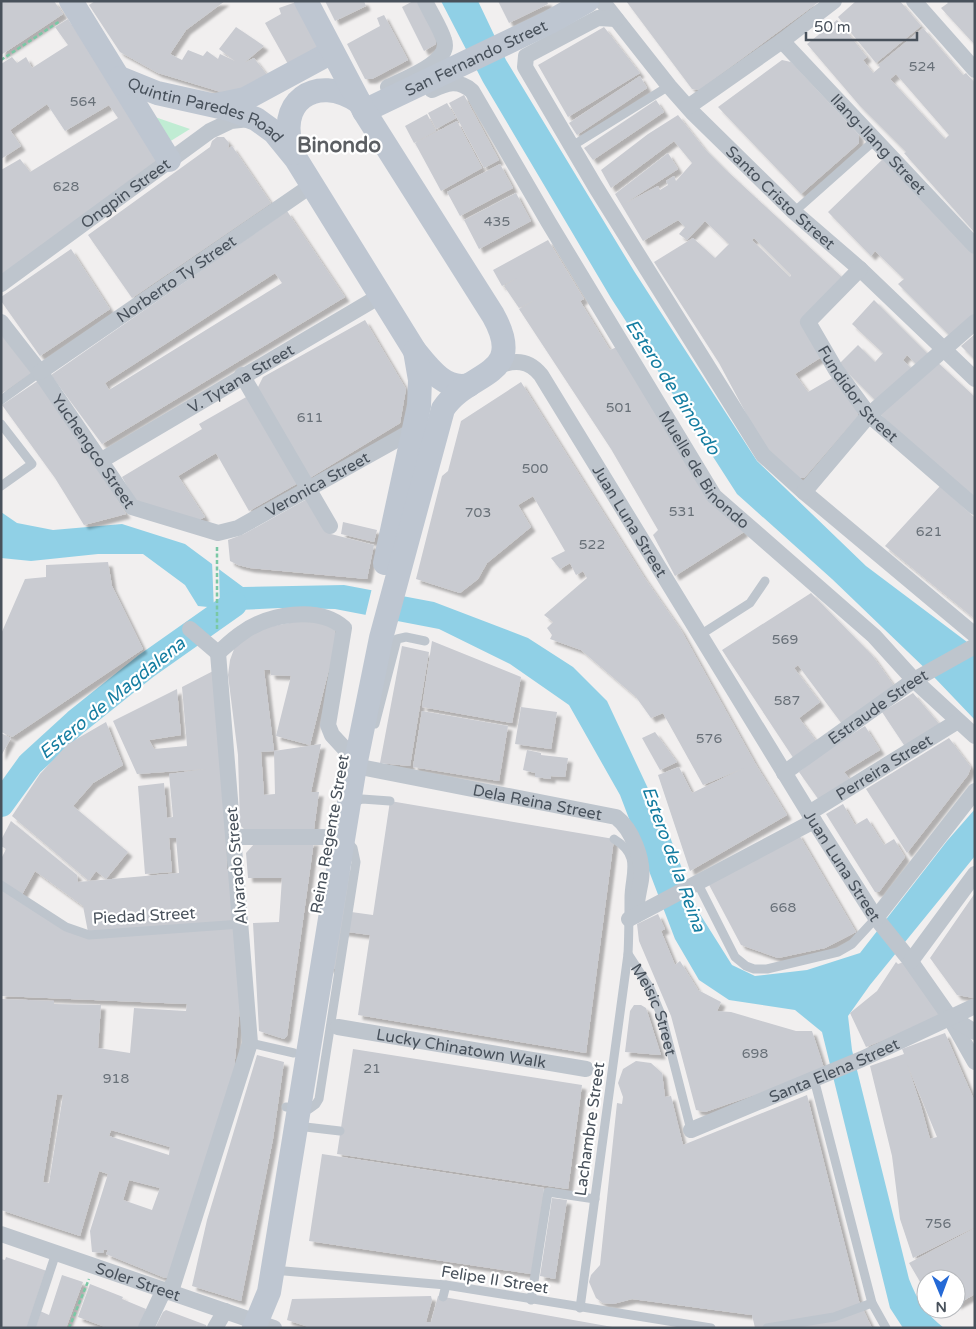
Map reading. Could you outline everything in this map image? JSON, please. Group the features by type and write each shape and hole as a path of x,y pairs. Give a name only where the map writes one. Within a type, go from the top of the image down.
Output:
{"main road":[{"path":"306,1 362,106 498,324 503,349 497,367 469,385"},
{"name":"San Fernando Street","path":"362,106 394,96 556,13 586,1"},
{"name":"Quintin Paredes Road","path":"74,6 120,78 157,93 229,109 256,119 274,132 296,159 415,351 432,371 444,381 456,386 469,385"},
{"path":"210,105 245,99 332,52"},
{"path":"120,78 169,160"},
{"path":"296,159 290,143 288,122 289,114 296,101 310,93 326,91 340,93 362,106"},
{"name":"Reina Regente Street","path":"386,591 420,387 415,351"},
{"name":"Reina Regente Street","path":"262,1326 257,1294 294,1114 294,1053 337,839 358,759 375,636 386,591 443,409 451,398 469,385"},
{"name":"Reina Regente Street","path":"262,1326 273,1270 294,1114 337,839"}],"street":[{"path":"362,106 436,62 444,54 445,41 424,1"},
{"name":"Santo Cristo Street","path":"602,1 669,86 688,107 794,212 860,269 975,379"},
{"path":"688,107 782,41 834,1"},
{"path":"914,1 975,70"},
{"path":"616,19 598,18 526,56 524,67 763,455 974,642"},
{"name":"Ilang-Ilang Street","path":"782,41 975,246"},
{"name":"Muelle de Binondo","path":"362,106 372,115 380,114 449,82 463,85 472,91 549,223 714,496 920,676 958,721 975,736"},
{"name":"Ongpin Street","path":"1,284 169,160 220,125 231,121 256,119"},
{"name":"Norberto Ty Street","path":"40,372 312,185"},
{"name":"Fundidor Street","path":"860,269 808,322 836,370 869,415 975,507"},
{"name":"V. Tytana Street","path":"102,460 242,375 380,296"},
{"name":"Yuchengco Street","path":"1,322 40,372 102,460 132,507 218,533"},
{"path":"804,492 869,415 975,322"},
{"name":"Juan Luna Street","path":"497,367 508,362 522,361 536,368 541,375 811,817 878,920 910,960 949,1016 975,1062"},
{"path":"242,375 330,526"},
{"name":"Veronica Street","path":"218,533 238,528 414,430"},
{"path":"190,629 218,653 242,632 264,620 309,613 337,621 344,628 328,725 332,735 358,759"},
{"name":"Estraude Street","path":"784,773 920,676 974,642"},
{"name":"Alvarado Street","path":"146,1328 161,1296 173,1284 250,1043 218,653"},
{"name":"Perreira Street","path":"811,817 958,721"},
{"name":"Dela Reina Street","path":"358,759 616,817 629,833 640,861 641,880 636,900 638,914"},
{"path":"878,920 975,791"},
{"path":"638,914 695,886 811,817"},
{"path":"234,837 337,839"},
{"path":"910,960 975,874"},
{"name":"Santa Elena Street","path":"691,1130 862,1059 949,1016 975,1006"},
{"path":"949,1016 975,1032"},
{"name":"Lucky Chinatown Walk","path":"338,1027 586,1069"},
{"name":"Soler Street","path":"1,1234 225,1311 262,1326"},
{"path":"214,1328 225,1311"}],"lane":[{"path":"572,146 669,86"},
{"path":"794,212 875,140"},
{"path":"1,400 40,372"},
{"path":"1,424 32,464 1,486"},
{"path":"700,635 750,603 764,581"},
{"path":"372,736 397,639 406,637 425,642"},
{"path":"337,839 348,835 356,801 362,799 390,801"},
{"name":"Meisic Street","path":"614,839 624,846 631,861 633,877 629,892 638,914 628,954 650,988 662,1017 691,1130"},
{"name":"Piedad Street","path":"1,885 66,927 89,935 240,924"},
{"path":"695,886 735,957 746,966 754,969 767,969 838,952 852,944 878,920"},
{"name":"Lachambre Street","path":"580,1308 628,954"},
{"path":"250,1043 294,1053"},
{"path":"819,1076 872,1303 886,1328"},
{"path":"294,1114 340,1132"},
{"path":"531,1300 548,1192 595,1199"},
{"path":"31,1328 56,1253"},
{"name":"Felipe II Street","path":"273,1270 446,1286 711,1328"},
{"path":"443,1297 446,1286"},
{"path":"767,1328 834,1317 872,1303"}],"path":[{"path":"1,60 74,6"},
{"path":"215,558 218,632"},
{"path":"69,1328 94,1266"}],"green space":[{"path":"152,116 190,129 169,142"}],"water":[{"name":"Estero de Binondo","path":"441,1 478,1 506,60 634,271 757,461 866,566 975,648 975,720 933,676 832,579 737,494 611,298 483,82"},
{"name":"Estero de la Reina","path":"1,512 17,523 53,530 122,524 185,544 243,587 344,585 434,602 528,638 573,667 607,701 667,829 698,911 732,965 755,976 807,970 860,953 947,841 975,809 975,856 870,985 848,1016 852,1050 909,1279 916,1296 916,1319 934,1319 944,1328 903,1328 890,1308 822,1032 795,1010 729,1000 699,980 675,939 620,795 569,705 510,664 439,629 335,609 280,608 238,610 198,606 185,585 143,554 98,554 31,561 1,558"}],"pier":[{"path":"212,561 219,566 220,611 214,611"},
{"path":"372,588 399,594 393,623 365,617"}],"building":[{"path":"1,1 54,1 63,14 1,55"},
{"path":"95,1 225,1 186,30 170,54 182,60 188,50 203,56 207,51 218,59 220,54 235,61 219,49 236,27 264,46 244,63 254,58 268,76 247,88 221,92 158,73 120,52 89,5"},
{"path":"325,1 364,1 366,6 335,21"},
{"path":"417,1 434,32 436,44 424,51 402,7"},
{"path":"498,1 547,1 548,4 509,23"},
{"path":"626,1 820,1 699,90 692,89"},
{"path":"856,1 900,1 921,26 876,63 838,17"},
{"path":"946,1 975,1 975,45 941,8 948,3"},
{"path":"296,2 319,48 288,64 265,23 281,14 279,8"},
{"path":"384,15 408,60 372,79 365,79 347,44 380,26 377,18"},
{"path":"68,19 158,159 1,277 1,170 20,159 30,172 118,118 109,105 65,131 47,104 10,130 21,146 1,159 1,64 12,57 17,63 26,57 32,68 68,45 55,27"},
{"path":"837,20 867,57 863,60 873,73 880,67 878,65 923,28 963,75 966,73 975,83 975,233 904,153 906,152 860,106 807,44","holes":["896,74 949,135 945,139 890,79"]},
{"path":"604,27 640,73 568,117 538,65"},
{"path":"782,60 791,62 859,135 859,143 801,194 718,107"},
{"path":"640,76 647,88 577,135 569,123"},
{"path":"464,95 499,160 484,168 449,103"},
{"path":"656,100 664,112 593,160 584,148"},
{"path":"447,103 456,118 436,129 428,113"},
{"path":"427,114 436,131 414,143 405,126"},
{"path":"678,115 704,148 726,170 845,280 801,319 823,356 795,374 808,392 834,377 856,408 858,416 804,478 796,477 763,445 719,363 654,262 693,238 715,258 729,244 705,221 687,240 679,234 685,227 678,220 643,241 615,194 668,153 678,169 624,204 658,186 660,190 668,185 666,181 674,176 676,181 692,163 674,141 611,188 601,170 648,134","holes":["754,238 791,275 790,277 752,240"]},
{"path":"457,121 482,168 441,191 415,143"},
{"path":"217,137 224,137 229,143 228,149 232,146 271,203 132,298 88,235 210,147 212,141"},
{"path":"885,157 975,254 975,318 953,339 898,284 904,279 875,251 871,256 828,212"},
{"path":"500,164 513,188 460,216 447,192"},
{"path":"516,193 531,221 479,249 464,220"},
{"path":"287,211 345,297 102,444 51,375","holes":["275,273 282,283 109,390 105,383"]},
{"path":"548,240 584,299 580,301 610,350 619,346 744,532 675,576 653,535 658,530 611,449 519,309 537,299 519,308 504,286 517,278 502,286 493,270"},
{"path":"71,249 110,309 40,356 1,301 1,297"},
{"path":"874,300 928,354 917,365 907,355 903,360 912,369 878,403 839,364 858,345 875,362 883,353 852,324"},
{"path":"365,320 406,389 400,423 308,479 257,389 263,377"},
{"path":"1,334 31,373 1,394"},
{"path":"975,334 975,360 961,346"},
{"path":"935,360 975,397 975,501 879,413"},
{"path":"39,380 126,514 84,525 55,478 2,405"},
{"path":"521,382 644,577 681,630 755,763 787,815 690,871 658,775 679,767 692,793 744,768 703,785 663,713 651,718 636,697 581,650 550,639 552,635 547,628 553,622 544,615 587,578 583,571 576,575 570,563 560,569 551,558 565,551 533,496 518,505 531,527 487,563 478,579 460,593 416,579 442,476 448,471 461,421"},
{"path":"248,396 298,483 249,511 216,453 178,476 205,517 199,520 136,502 122,477 202,429 199,424"},
{"path":"940,486 975,518 975,619 885,546"},
{"path":"307,499 327,533 374,545 367,579 250,568 230,561 228,540 244,534"},
{"path":"343,522 377,530 374,542 341,534"},
{"path":"108,562 112,586 143,649 12,737 1,732 1,634 25,579 46,577 46,565"},
{"path":"811,593 872,655 895,687 842,724 798,665 794,668 820,702 799,718 817,742 794,759 722,650"},
{"path":"305,620 334,626 336,641 310,745 276,736 291,676 271,675 270,670 264,670 274,751 321,744 311,792 319,792 314,829 246,831 240,825 238,755 228,675 230,660 237,641 252,630","holes":["274,751 275,794 264,795 261,752"]},
{"path":"432,641 521,677 512,723 422,707"},
{"path":"402,646 429,652 410,766 380,763"},
{"path":"217,669 227,869 230,869 234,921 88,932 83,906 35,871 19,900 90,937 235,926 241,996 234,1070 168,1277 165,1278 106,1254 108,1250 104,1250 103,1253 92,1252 90,1231 108,1174 99,1171 80,1236 1,1210 1,999 54,1001 54,1004 101,1005 98,1048 130,1053 134,1008 186,1011 187,1004 1,996 1,859 6,849 1,846 1,840 11,821 77,875 78,882 179,873 176,838 169,838 172,872 145,874 138,786 164,783 167,818 173,817 169,774 206,769 137,774 113,721 177,689 181,735 149,740 154,749 187,746 182,687","holes":["57,1094 63,1095 49,1183 43,1182","111,1130 170,1147 169,1155 109,1136","129,1180 160,1188 152,1210 123,1200"]},
{"path":"913,693 941,726 906,748 882,712"},
{"path":"521,707 557,712 551,749 515,744"},
{"path":"422,711 508,726 499,781 413,767"},
{"path":"106,722 123,765 93,783 73,806 128,852 106,879 96,871 89,881 12,816 40,774 68,744"},
{"path":"865,726 880,750 844,772 853,783 821,803 799,772 828,749"},
{"path":"655,732 677,762 660,770 642,738"},
{"path":"1,733 11,738 1,756"},
{"path":"949,738 971,767 968,775 907,853 866,789"},
{"path":"527,750 541,753 541,755 568,758 565,777 551,776 551,779 535,777 535,773 523,770"},
{"path":"390,801 614,839 586,1053 358,1015 370,935 341,931 335,969 328,968 343,871 351,872 344,911 373,915"},
{"path":"843,804 855,825 867,818 884,845 894,839 905,857 879,892 875,892 826,814"},
{"path":"798,833 856,932 825,948 778,958 741,945 707,881"},
{"path":"314,841 287,1036 284,1039 259,1031 253,923 279,922 282,878 248,878 246,853 254,844"},
{"path":"975,893 974,998 957,995 930,958"},
{"path":"658,914 665,929 661,931 675,965 680,961 698,990 721,1002 717,1011 731,1012 796,1031 812,1031 824,1068 759,1093 760,1096 755,1098 754,1095 705,1112 696,1110 671,1016 639,941 637,924"},
{"path":"896,962 898,964 904,962 943,1016 866,1047 850,1013 877,991"},
{"path":"634,1005 641,1005 646,1008 661,1055 625,1052 630,1011"},
{"path":"945,1033 975,1102 975,1227 913,1258 900,1219 892,1156 870,1066 904,1054 902,1049","holes":["907,1064 937,1137 930,1139"]},
{"path":"353,1049 582,1085 568,1189 337,1154"},
{"path":"257,1055 284,1062 273,1139 241,1301 192,1286 207,1220"},
{"path":"636,1061 651,1063 662,1073 665,1097 671,1096 683,1145 807,1095 859,1301 872,1328 755,1328 752,1315 632,1299 613,1304 603,1303 596,1298 589,1282 591,1275 600,1265 617,1103 622,1104 623,1097 618,1083 623,1069"},
{"path":"322,1154 544,1188 531,1274 309,1241"},
{"path":"552,1198 567,1200 555,1279 540,1276"},
{"path":"975,1228 975,1294 966,1299 966,1269 916,1269 916,1275 909,1263"},
{"path":"6,1257 47,1271 28,1328 1,1328 1,1259 5,1260"},
{"path":"62,1275 83,1282 66,1328 34,1328 40,1311 49,1315"},
{"path":"90,1284 123,1297 122,1299 146,1309 139,1328 108,1328 78,1317"},
{"path":"431,1296 432,1300 426,1322 431,1322 438,1296 618,1328 312,1328 287,1320 292,1299"},
{"path":"166,1310 206,1325 207,1328 155,1328 163,1312"}],"waterway":[{"name":"Estero de Magdalena","path":"1,804 30,764 76,722 146,666 234,604"}],"district":[{"name":"Binondo","path":"339,145"}]}
